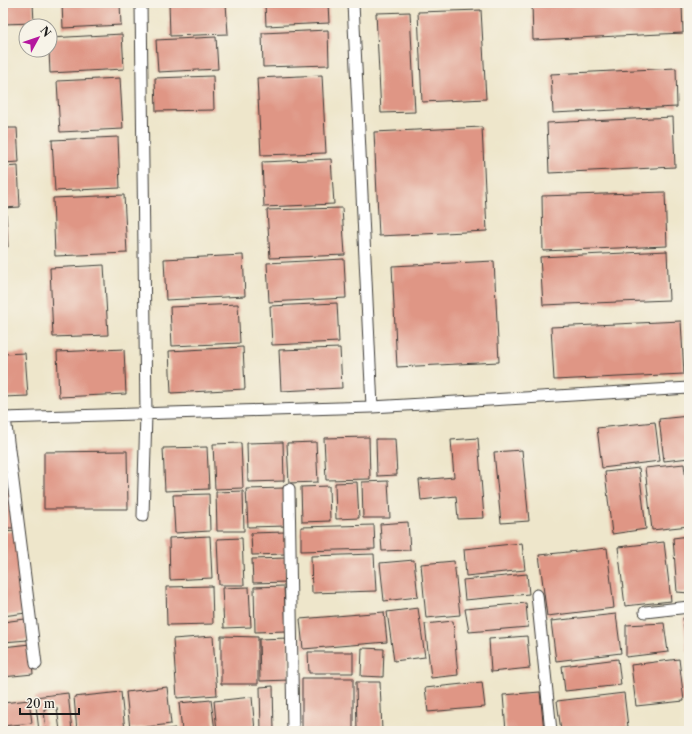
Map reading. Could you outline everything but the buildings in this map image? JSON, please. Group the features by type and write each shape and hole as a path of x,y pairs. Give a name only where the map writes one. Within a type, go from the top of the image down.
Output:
{"lane":[{"path":"141,3 146,414 143,516"},
{"path":"353,3 372,407"},
{"path":"36,664 4,418 372,407 689,388"},
{"path":"289,489 293,731"},
{"path":"537,595 551,731"},
{"path":"645,612 689,607"}]}
